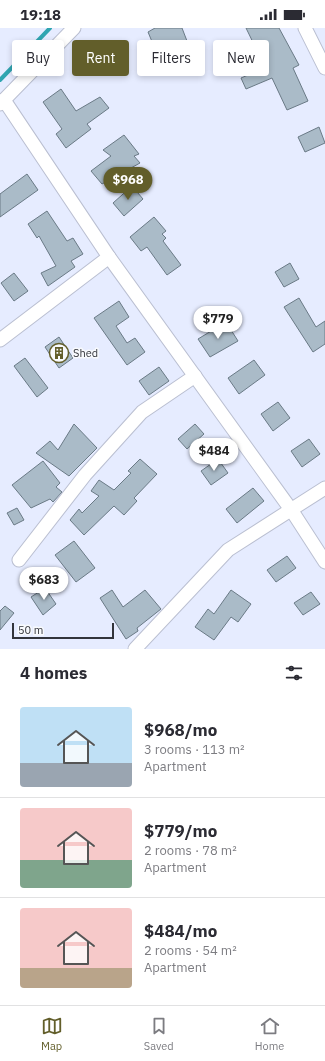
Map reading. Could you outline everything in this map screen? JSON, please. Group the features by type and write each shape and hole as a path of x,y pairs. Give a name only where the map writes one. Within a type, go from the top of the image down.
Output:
{"street":[{"path":"74,28 2,102 109,257 292,511 325,562"},
{"path":"305,28 325,68"},
{"path":"0,340 109,257"},
{"path":"19,560 85,475 142,412 195,376"},
{"path":"135,649 228,550 292,511 325,488"}],"building":[{"path":"155,28 182,28 187,40 151,40 148,32"},
{"path":"246,28 279,28 299,65 293,68 308,101 287,110 272,78 246,89 241,78 246,76 269,76 269,40 252,40"},
{"path":"61,89 76,111 100,97 109,108 87,124 91,129 66,148 56,134 62,129 43,102"},
{"path":"319,127 325,143 305,152 298,137"},
{"path":"124,135 139,154 134,156 140,163 102,184 91,171 111,156 103,150"},
{"path":"27,174 38,190 0,217 0,194"},
{"path":"132,186 143,199 124,216 113,203"},
{"path":"47,211 67,241 73,238 83,254 71,261 75,267 48,286 41,273 56,266 39,236 37,238 28,224"},
{"path":"154,217 166,231 162,234 166,238 163,241 181,265 167,275 147,247 141,251 130,237"},
{"path":"290,263 299,279 284,287 275,272"},
{"path":"14,273 28,291 14,301 1,283"},
{"path":"299,298 316,327 325,321 325,344 313,352 284,307"},
{"path":"119,301 129,317 116,326 127,343 135,338 145,352 127,365 94,318"},
{"path":"226,322 238,341 210,357 198,339"},
{"name":"Shed","path":"59,337 73,358 59,368 45,347"},
{"path":"25,358 48,388 37,397 14,366"},
{"path":"254,360 265,375 239,394 228,378"},
{"path":"159,367 169,381 149,395 139,381"},
{"path":"278,402 290,418 273,431 261,414"},
{"path":"74,424 97,448 69,476 36,453 50,441 58,450"},
{"path":"195,424 204,434 187,449 178,439"},
{"path":"309,439 320,454 302,467 291,451"},
{"path":"140,459 157,474 134,498 137,501 124,515 114,506 84,535 70,520 79,509 82,513 99,496 91,491 99,480 114,490 131,473 128,471"},
{"path":"218,459 228,473 211,485 201,471"},
{"path":"43,461 60,483 56,487 62,492 53,502 50,499 31,508 12,485"},
{"path":"253,488 264,501 237,523 226,509"},
{"path":"17,508 24,520 14,525 7,513"},
{"path":"74,541 95,568 76,582 55,555"},
{"path":"287,556 296,568 276,582 267,570"},
{"path":"45,588 56,604 43,615 31,597"},
{"path":"112,590 123,607 145,590 161,609 137,628 138,631 126,639 100,598"},
{"path":"231,590 251,604 238,622 231,617 214,640 195,627 208,609 214,614"},
{"path":"311,592 320,604 303,615 294,603"},
{"path":"5,606 14,613 0,630 0,611"}],"waterway":[{"path":"0,80 50,28"}],"place":[{"name":"Shed","path":"59,353"}]}
